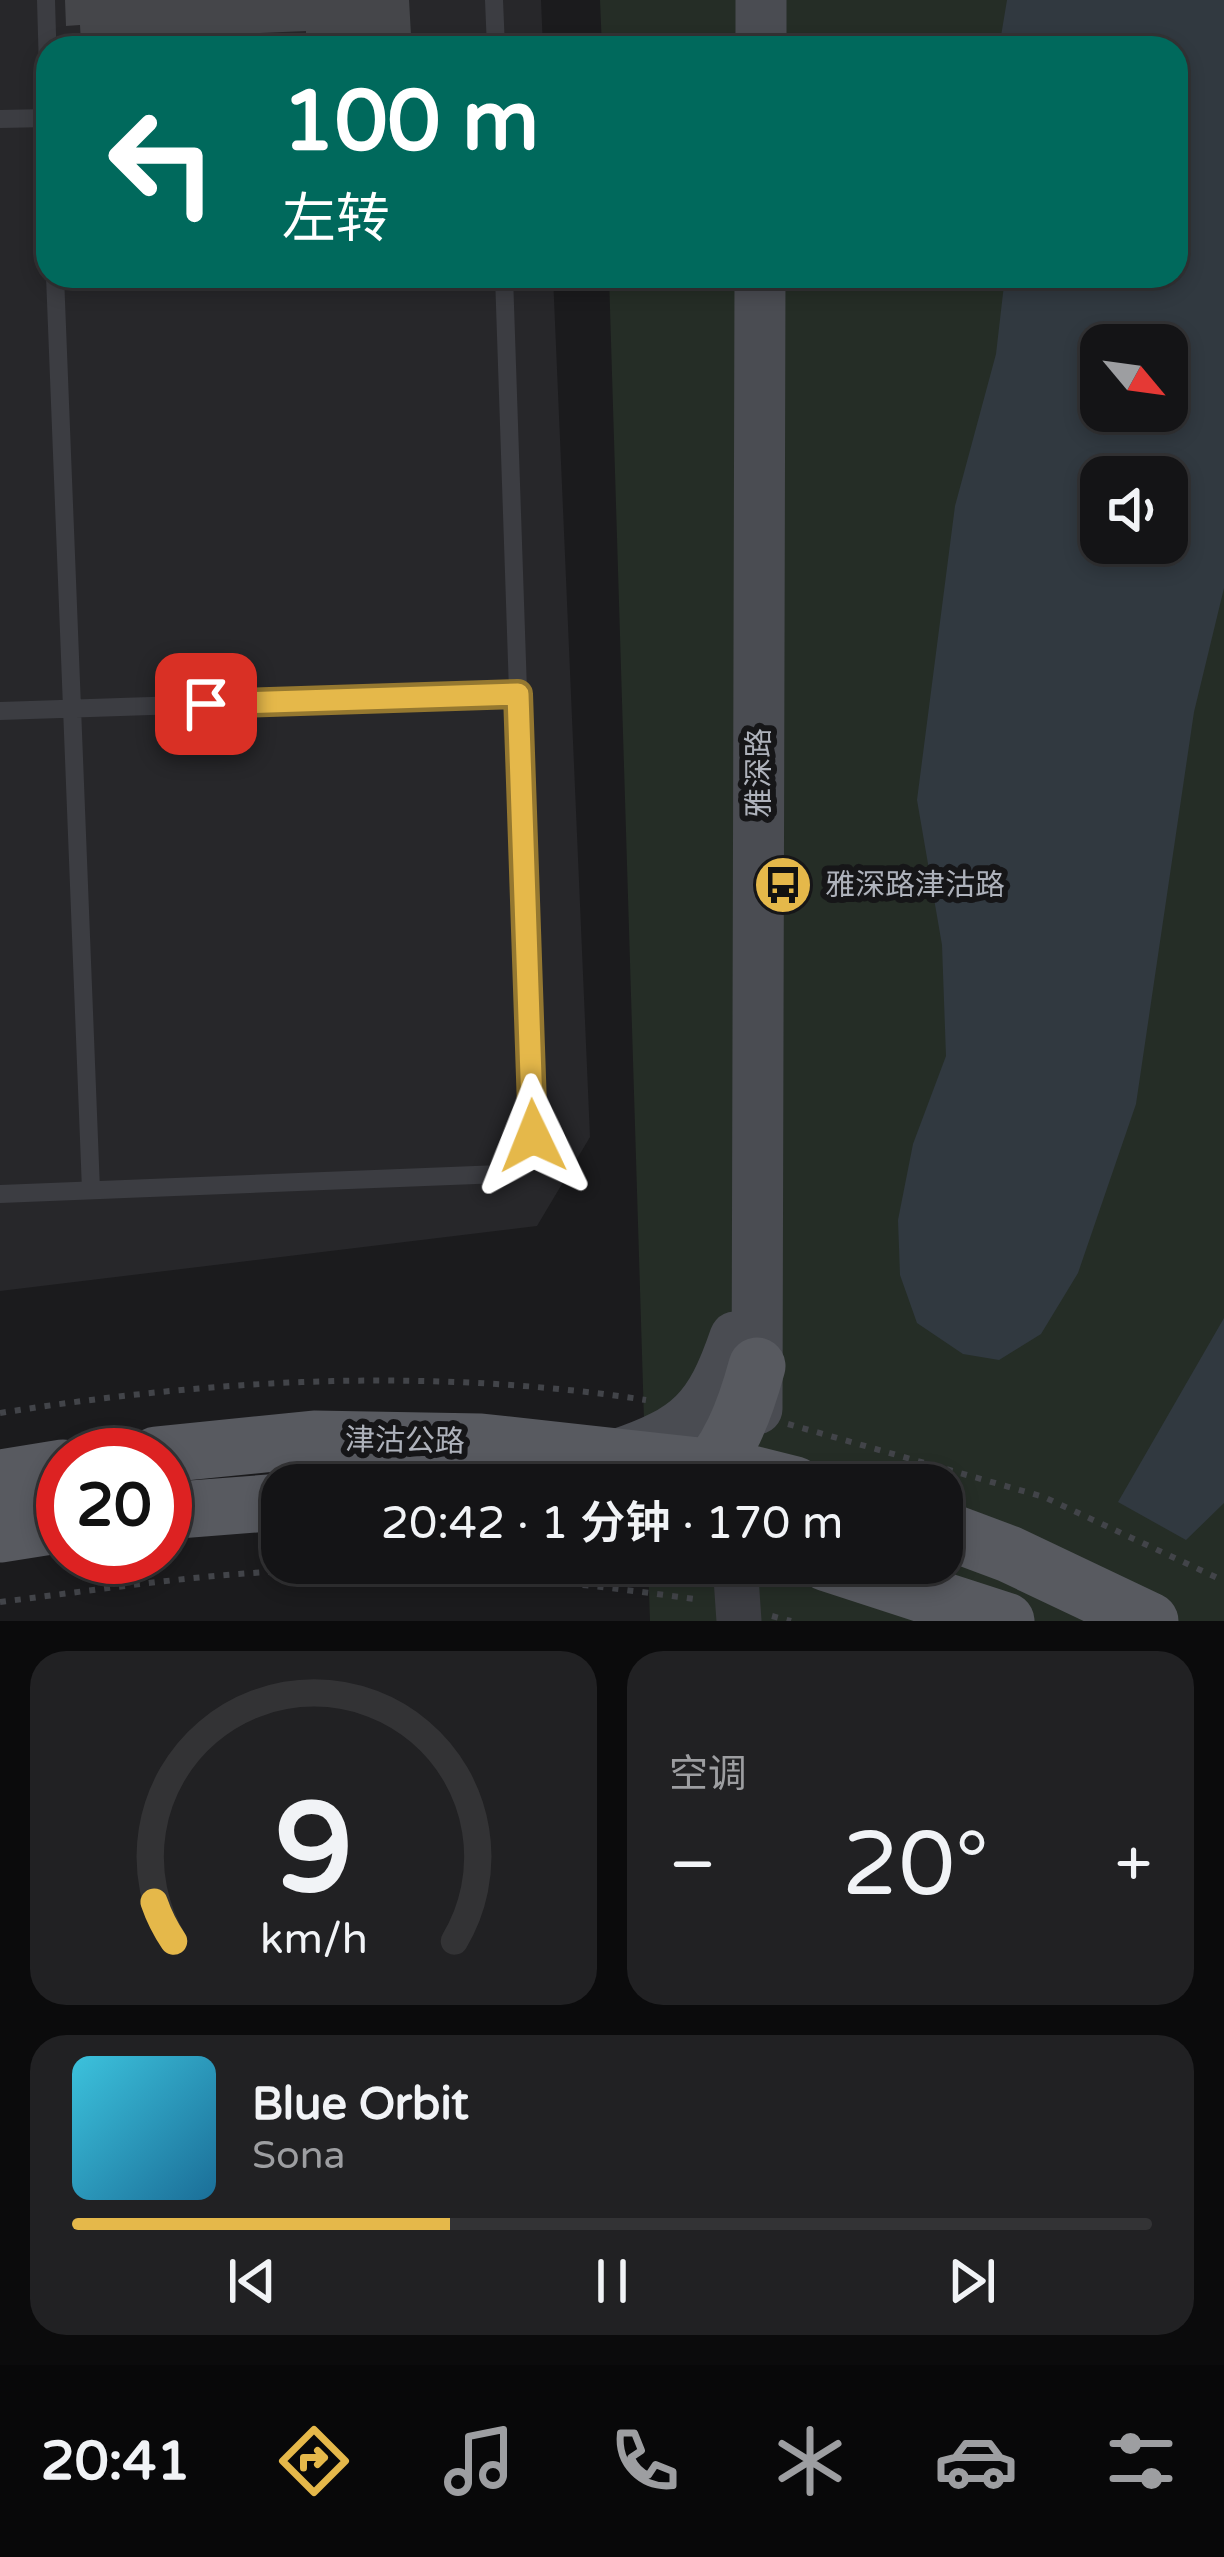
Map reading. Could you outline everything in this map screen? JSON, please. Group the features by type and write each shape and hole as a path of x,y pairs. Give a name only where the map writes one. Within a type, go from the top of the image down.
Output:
{"main road":[{"path":"736,0 736,36"},
{"path":"761,0 761,36"},
{"name":"雅深路","path":"736,288 746,1352"},
{"name":"雅深路","path":"746,1352 760,288"},
{"path":"616,1455 669,1435 703,1408 746,1352"},
{"path":"740,1464 746,1352"},
{"name":"津沽公路","path":"192,1451 314,1439 481,1442 678,1464"},
{"path":"0,1478 36,1472"},
{"path":"192,1509 261,1504"},
{"path":"0,1534 36,1528"},
{"path":"963,1537 1150,1621"},
{"path":"892,1584 1006,1621"}],"lane":[{"path":"46,0 47,36"},
{"path":"494,0 496,36"},
{"path":"0,119 36,118"},
{"path":"55,288 91,1190"},
{"path":"0,1194 501,1174 524,1157 533,1136 504,288"},
{"path":"0,711 518,694"}],"path":[{"path":"0,1602 315,1570 454,1573 601,1586 754,1607"}],"shaded area":[{"path":"0,0 541,0 542,36 36,36 36,288 554,288 590,1137 537,1226 0,1291"},
{"path":"600,0 1224,0 1224,1621 650,1621 649,1584 963,1584 963,1464 645,1464 609,288 1188,288 1188,36 602,36"},
{"path":"1007,0 1224,0 1224,588 1194,712 1136,1104 1078,1273 1041,1334 999,1360 963,1354 917,1323 900,1275 898,1220 913,1144 946,1056 942,945 917,800 955,506 996,354 1004,288 1188,288 1188,36 1001,36"},
{"path":"1224,1318 1224,1503 1186,1540 1118,1502"}],"building":[{"path":"65,0 409,0 411,35 306,36 306,31 81,36 80,25 66,26"}],"place":[{"name":"雅深路津沽路","path":"783,885"}],"route":[{"path":"206,704 518,694 533,1136"}]}
